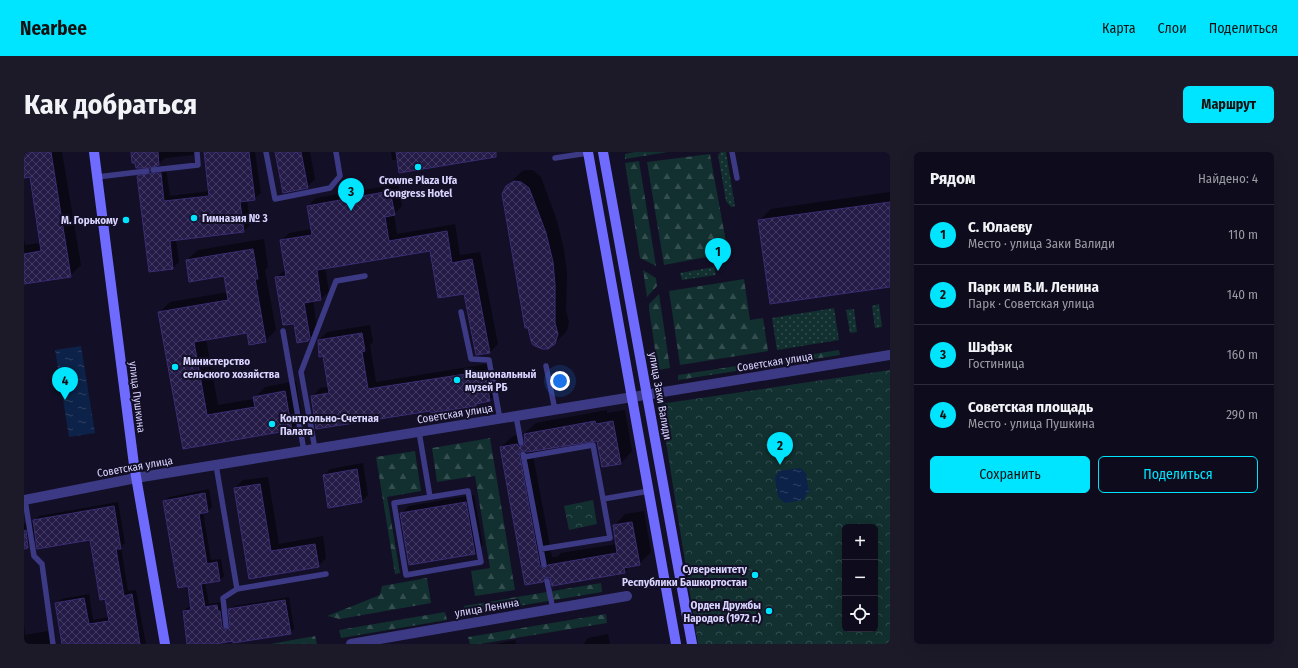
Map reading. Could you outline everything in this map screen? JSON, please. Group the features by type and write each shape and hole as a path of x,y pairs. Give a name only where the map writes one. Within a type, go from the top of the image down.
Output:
{"main road":[{"name":"улица Пушкина","path":"94,152 136,478 165,644"},
{"path":"590,152 676,644"},
{"name":"улица Заки Валиди","path":"603,152 648,394 692,644"}],"street":[{"name":"Советская улица","path":"25,500 136,478 890,355"},
{"name":"улица Ленина","path":"351,644 627,596"}],"lane":[{"path":"97,177 198,164 197,152"},
{"path":"266,152 275,199 330,188 340,176 336,152"},
{"path":"556,158 590,152"},
{"path":"732,152 737,178"},
{"path":"309,450 301,372 336,281 365,276"},
{"path":"461,312 471,359 489,360 500,419"},
{"path":"283,331 309,450"},
{"path":"546,366 555,410"},
{"path":"516,416 521,443"},
{"path":"418,432 430,497"},
{"path":"541,549 610,538 593,445 524,456 541,549 544,565"},
{"path":"216,465 237,589"},
{"path":"468,491 481,562 406,575 394,503 430,497 468,491"},
{"path":"603,499 649,491"},
{"path":"25,500 34,556 42,564 53,644"},
{"path":"226,626 224,598 237,589 326,574"},
{"path":"547,581 553,609"}],"green space":[{"path":"635,152 668,152 625,159 625,154"},
{"path":"721,152 726,152 735,206 731,207 726,201 718,155"},
{"path":"710,154 728,253 664,265 647,162"},
{"path":"639,161 656,266 640,258 625,163"},
{"path":"714,267 716,275 682,280 680,273"},
{"path":"643,270 656,278 657,286 647,297"},
{"path":"744,279 750,320 763,318 768,351 680,365 669,291"},
{"path":"659,294 670,368 658,370 649,304"},
{"path":"879,304 882,327 875,328 872,306"},
{"path":"834,308 839,340 777,350 772,318"},
{"path":"854,309 857,332 850,333 846,310"},
{"path":"839,350 840,355 678,380 678,375"},
{"path":"890,370 890,644 698,644 660,404"},
{"path":"490,438 515,590 475,596 471,571 490,568 475,476 437,482 432,448"},
{"path":"415,451 421,491 387,497 400,573 395,574 376,457"},
{"path":"593,500 597,524 569,530 564,506"},
{"path":"427,578 431,603 340,619 327,616 380,595 382,586"},
{"path":"601,583 602,592 465,615 464,606"},
{"path":"445,612 447,620 341,638 339,630"},
{"path":"606,614 607,623 480,644 470,644 468,637"},
{"path":"315,636 317,644 270,644"}],"water":[{"path":"81,346 95,433 69,437 55,350"},
{"path":"800,468 806,473 809,493 806,494 804,500 785,503 778,497 775,478 779,471"}],"building":[{"path":"24,152 51,152 71,277 24,284 24,254 41,251 30,177 24,178"},
{"path":"131,152 158,152 159,165 150,168 136,168 135,163 132,163"},
{"name":"Гимназия № 3","path":"204,152 249,152 255,200 240,202 244,232 170,241 173,269 149,272 137,176 150,173 161,173 164,201 209,196"},
{"path":"275,152 301,152 308,188 283,193"},
{"name":"Crowne Plaza Ufa Congress Hotel","path":"396,152 496,152 496,157 399,173"},
{"path":"514,181 521,182 529,188 546,233 553,262 555,285 555,323 558,334 555,344 548,349 542,349 533,345 528,328 525,328 502,194 506,186"},
{"path":"390,191 395,215 385,217 389,241 447,231 452,263 472,259 490,353 476,355 464,294 438,298 430,251 317,270 321,300 304,303 310,338 308,341 297,343 294,324 283,325 275,277 286,276 280,240 312,235 307,206"},
{"path":"890,202 890,287 770,304 758,220"},
{"path":"253,249 258,279 255,279 266,342 249,345 247,333 194,342 207,415 255,407 253,397 285,391 292,430 183,449 158,312 228,300 224,276 189,282 186,260"},
{"name":"Национальный музей РБ","path":"362,333 365,351 362,352 368,389 485,371 490,401 476,404 476,406 431,413 430,411 316,429 311,396 329,393 323,356 319,357 318,340"},
{"path":"595,421 596,424 613,421 621,464 602,467 597,441 527,452 523,450 519,452 540,566 544,569 548,565 617,553 613,525 632,522 640,565 624,568 625,573 552,586 550,578 546,577 543,582 525,585 500,447 517,444 519,447 523,446 525,443 524,434"},
{"path":"357,469 362,502 328,508 323,475"},
{"path":"260,484 271,551 315,544 319,567 249,579 234,488"},
{"path":"205,493 208,512 199,514 207,564 217,562 220,581 201,584 205,607 217,605 218,611 220,611 222,627 226,630 230,626 228,609 285,600 291,634 233,643 233,641 215,644 187,644 183,611 191,610 188,586 178,588 163,501"},
{"path":"466,502 475,554 409,565 400,513"},
{"path":"114,506 121,549 116,549 124,596 132,594 140,644 62,644 55,603 84,598 89,624 109,621 105,599 100,600 90,540 37,549 33,520"},
{"path":"26,530 28,548 24,549 24,531"}],"place":[{"name":"Crowne Plaza Ufa Congress Hotel","path":"418,167"},
{"name":"Шэфэк","path":"351,211"},
{"name":"Гимназия № 3","path":"194,218"},
{"name":"М. Горькому","path":"126,220"},
{"name":"С. Юлаеву","path":"718,271"},
{"name":"Министерство сельского хозяйства","path":"175,367"},
{"name":"Национальный музей РБ","path":"457,380"},
{"name":"Советская площадь","path":"65,400"},
{"name":"Контрольно-Счетная Палата","path":"272,424"},
{"name":"Парк им В.И. Ленина","path":"780,465"},
{"name":"Суверенитету Республики Башкортостан","path":"755,575"},
{"name":"Орден Дружбы Народов (1972 г.)","path":"769,611"}]}
